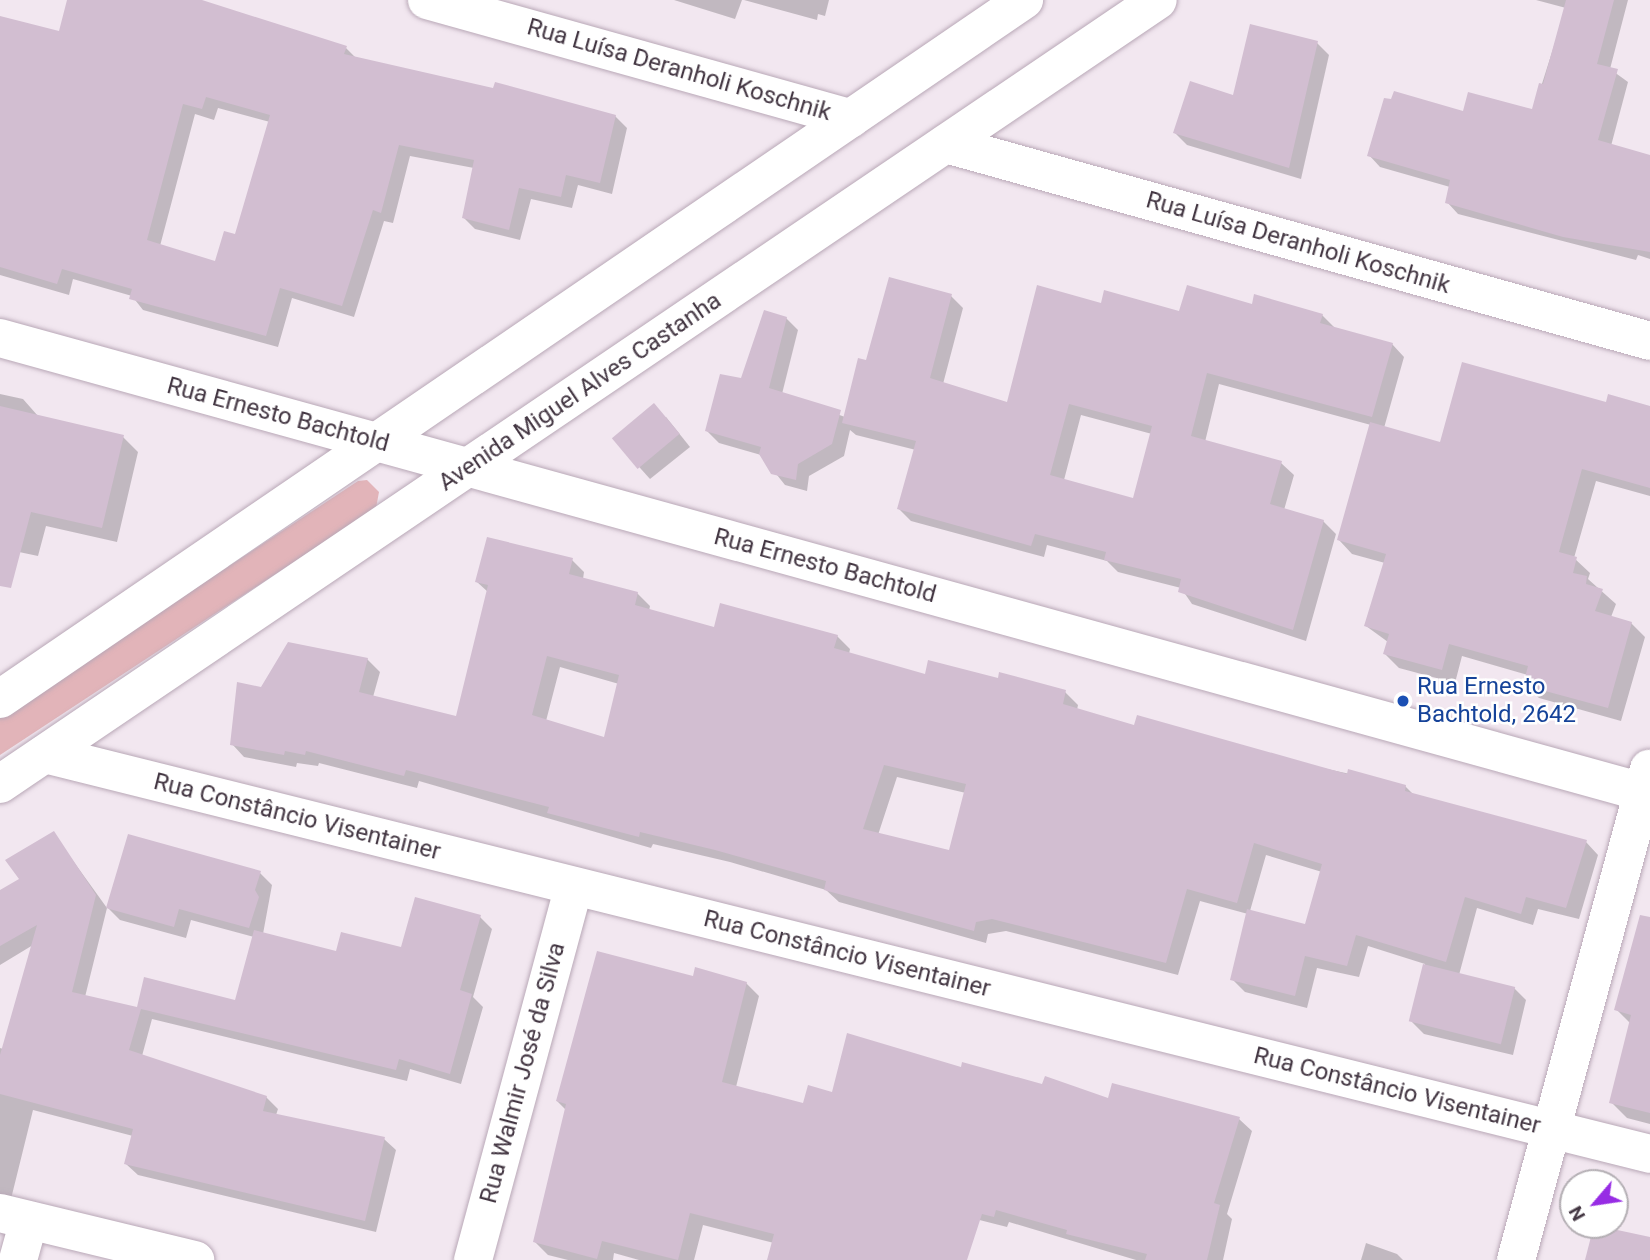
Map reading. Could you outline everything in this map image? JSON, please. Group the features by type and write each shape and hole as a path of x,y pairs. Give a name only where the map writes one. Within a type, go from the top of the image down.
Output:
{"street":[{"name":"Rua Luísa Deranholi Koschnik","path":"427,0 851,118"},
{"path":"0,699 1024,0"},
{"name":"Avenida Miguel Alves Castanha","path":"0,784 1158,0"},
{"name":"Rua Luísa Deranholi Koschnik","path":"946,144 1650,341"},
{"name":"Rua Ernesto Bachtold","path":"0,338 1648,784"},
{"name":"Rua Constâncio Visentainer","path":"45,754 1650,1154"},
{"path":"1516,1260 1648,784"},
{"name":"Rua Walmir José da Silva","path":"473,1260 574,886"},
{"path":"18,1260 15,1216 195,1260"}],"shaded area":[{"path":"367,480 379,492 376,508 0,755 0,717 358,481"}],"building":[{"path":"67,0 202,0 347,46 344,54 493,88 495,82 616,115 600,183 566,175 561,197 519,188 509,230 462,218 474,160 399,145 381,213 373,210 342,306 280,288 266,336 129,299 132,289 62,269 57,284 0,267 0,16 59,31","holes":["206,97 270,115 235,234 224,231 215,261 147,240 183,104 202,109"]},
{"path":"1566,0 1614,0 1597,64 1618,69 1598,140 1650,155 1650,252 1563,237 1445,203 1450,180 1367,156 1384,98 1391,99 1394,91 1463,111 1468,92 1532,109 1539,83 1543,84"},
{"path":"1250,24 1318,41 1289,168 1173,133 1190,81 1233,95"},
{"path":"889,277 952,294 930,378 1007,402 1037,285 1101,303 1104,290 1179,311 1187,285 1252,304 1254,294 1323,314 1320,323 1393,343 1372,417 1207,373 1191,436 1282,461 1270,504 1324,520 1293,630 1178,592 1181,579 1104,560 1106,552 1035,534 1031,546 897,509 916,441 842,423 858,358 866,360","holes":["1069,404 1152,426 1133,498 1050,475"]},
{"path":"764,310 787,317 769,388 841,410 832,444 798,464 796,480 771,474 759,454 761,447 705,431 720,374 741,378"},
{"path":"1462,362 1606,402 1608,394 1650,406 1650,488 1582,469 1559,552 1577,557 1573,573 1587,576 1586,584 1603,589 1595,611 1632,622 1608,708 1523,685 1528,666 1449,644 1442,670 1383,654 1389,634 1364,626 1386,554 1337,540 1370,422 1440,442"},
{"path":"654,403 680,434 638,469 612,438"},
{"path":"0,406 124,435 102,528 31,512 11,588 0,586"},
{"path":"487,537 573,558 569,574 638,592 635,605 714,627 720,603 838,635 834,648 925,674 928,660 998,678 999,672 1066,690 1063,704 1134,725 1137,715 1347,774 1348,769 1406,785 1405,791 1587,840 1566,908 1526,897 1521,914 1465,897 1446,962 1356,935 1347,966 1305,956 1295,996 1230,980 1247,909 1305,924 1322,864 1254,843 1237,903 1187,889 1166,963 992,919 976,922 974,931 824,890 826,881 715,850 640,832 639,837 547,813 549,807 406,770 404,776 306,751 305,755 285,751 284,755 230,745 237,682 261,687 288,642 368,658 359,692 456,716 488,585 475,582","holes":["547,656 619,675 604,737 532,715","884,765 966,784 949,850 863,829"]},
{"path":"54,831 96,895 72,992 137,1007 144,977 235,1000 254,930 336,951 341,932 401,947 415,897 481,915 460,990 472,994 450,1074 399,1059 396,1070 141,1009 129,1050 267,1096 263,1111 385,1137 365,1221 124,1164 133,1129 0,1094 0,1055 37,925 0,946 0,890 19,879 5,860"},
{"path":"128,834 261,871 255,890 259,897 249,928 179,909 174,927 106,908"},
{"path":"1640,915 1650,917 1650,1113 1609,1103 1631,1015 1614,1010"},
{"path":"597,951 693,976 695,967 747,982 722,1082 803,1103 808,1085 832,1092 847,1033 961,1067 962,1062 1042,1084 1045,1076 1108,1098 1112,1083 1240,1117 1214,1203 1220,1205 1207,1260 1145,1260 1147,1254 1066,1234 1067,1230 996,1210 994,1217 982,1214 967,1260 767,1260 774,1234 690,1213 678,1260 602,1241 597,1259 533,1242 566,1104 556,1101"},
{"path":"1423,964 1515,987 1501,1044 1409,1021"},
{"path":"1629,1232 1650,1237 1650,1260 1585,1260 1590,1239 1629,1239"}],"place":[{"name":"Rua Ernesto Bachtold, 2642","path":"1403,701"}]}
